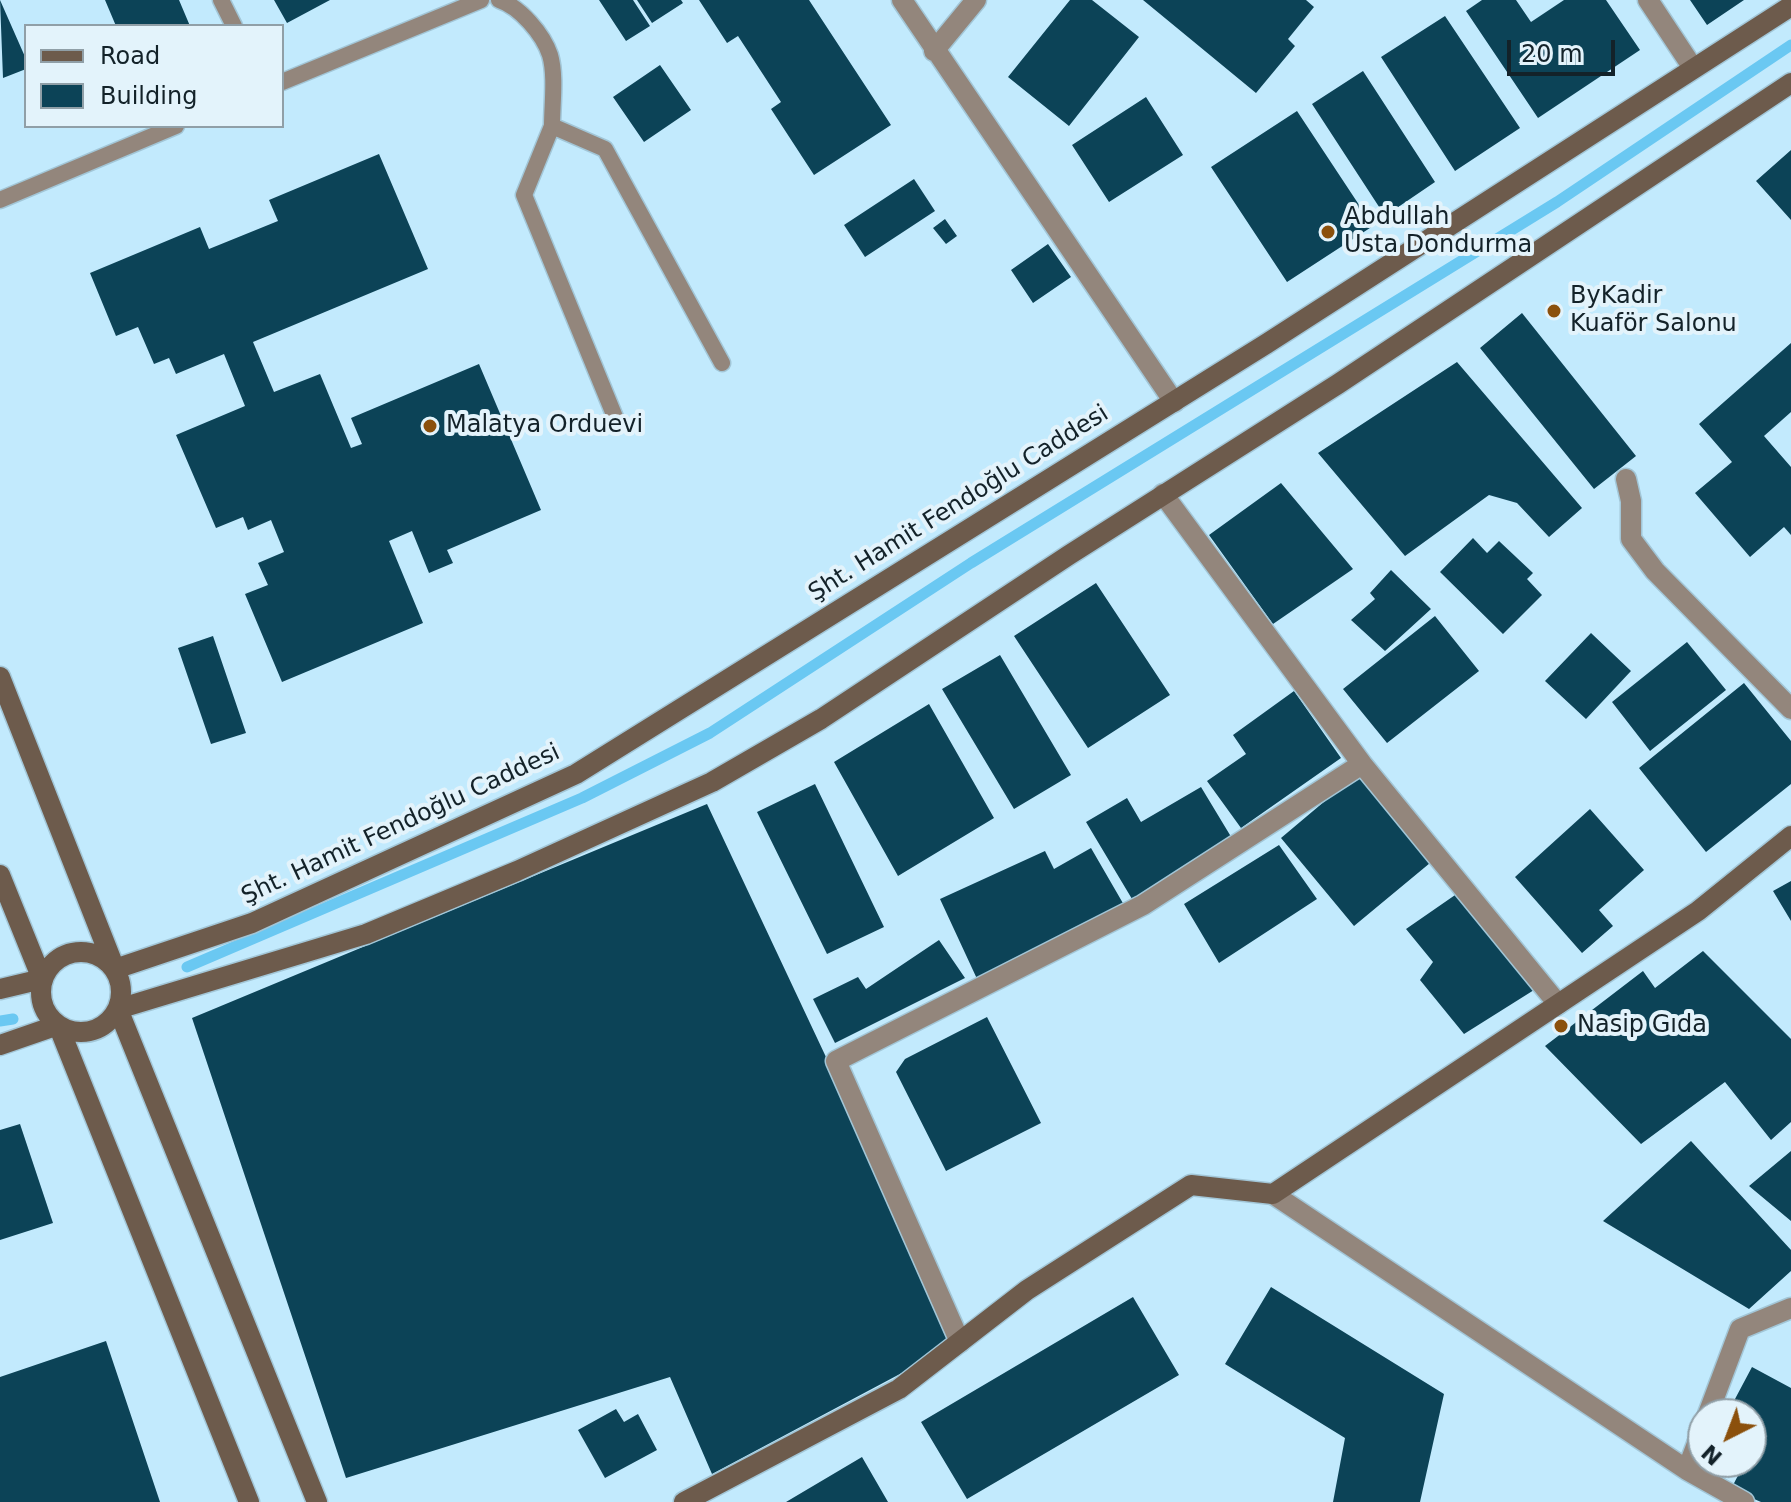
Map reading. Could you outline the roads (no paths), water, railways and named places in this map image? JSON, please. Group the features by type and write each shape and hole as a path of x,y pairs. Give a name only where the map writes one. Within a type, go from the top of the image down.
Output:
{"main road":[{"name":"Şht. Hamit Fendoğlu Caddesi","path":"115,969 252,923 576,774 1174,402 1791,6"},
{"path":"118,1009 366,934 517,871 712,782 821,719 1163,494 1480,292 1791,83"},
{"path":"0,677 115,969 122,996 118,1009 98,1029 84,1032 58,1025 0,1045"},
{"path":"684,1502 899,1389 1027,1290 1191,1185 1273,1194 1698,911 1791,836"},
{"path":"0,875 42,979 42,1004 58,1025 249,1502"},
{"path":"0,989 42,979 57,958 82,951 95,953 115,969"},
{"path":"118,1009 317,1502"}],"street":[{"path":"902,0 1174,402"},
{"path":"934,51 976,0"},
{"path":"1648,0 1693,68"},
{"path":"1626,479 1631,501 1631,539 1655,571 1791,709"},
{"path":"1163,494 1362,764 1558,1004"},
{"path":"960,1342 836,1061 1143,905 1362,764"},
{"path":"1273,1194 1687,1470"},
{"path":"1714,1398 1740,1329 1791,1308"},
{"path":"1701,1478 1744,1502"}],"lane":[{"path":"221,0 233,24"},
{"path":"284,81 481,0"},
{"path":"499,0 521,14 537,32 551,56 552,126 524,195 615,417"},
{"path":"552,126 605,149 722,363"},
{"path":"0,200 171,128"}],"waterway":[{"path":"187,967 582,798 710,733 971,563 1557,202 1791,45"},
{"path":"0,1021 13,1019"}],"place":[{"name":"Abdullah Usta Dondurma","path":"1328,232"},
{"name":"ByKadir Kuaför Salonu","path":"1554,311"},
{"name":"Malatya Orduevi","path":"430,426"},
{"name":"Nasip Gıda","path":"1561,1026"}]}
